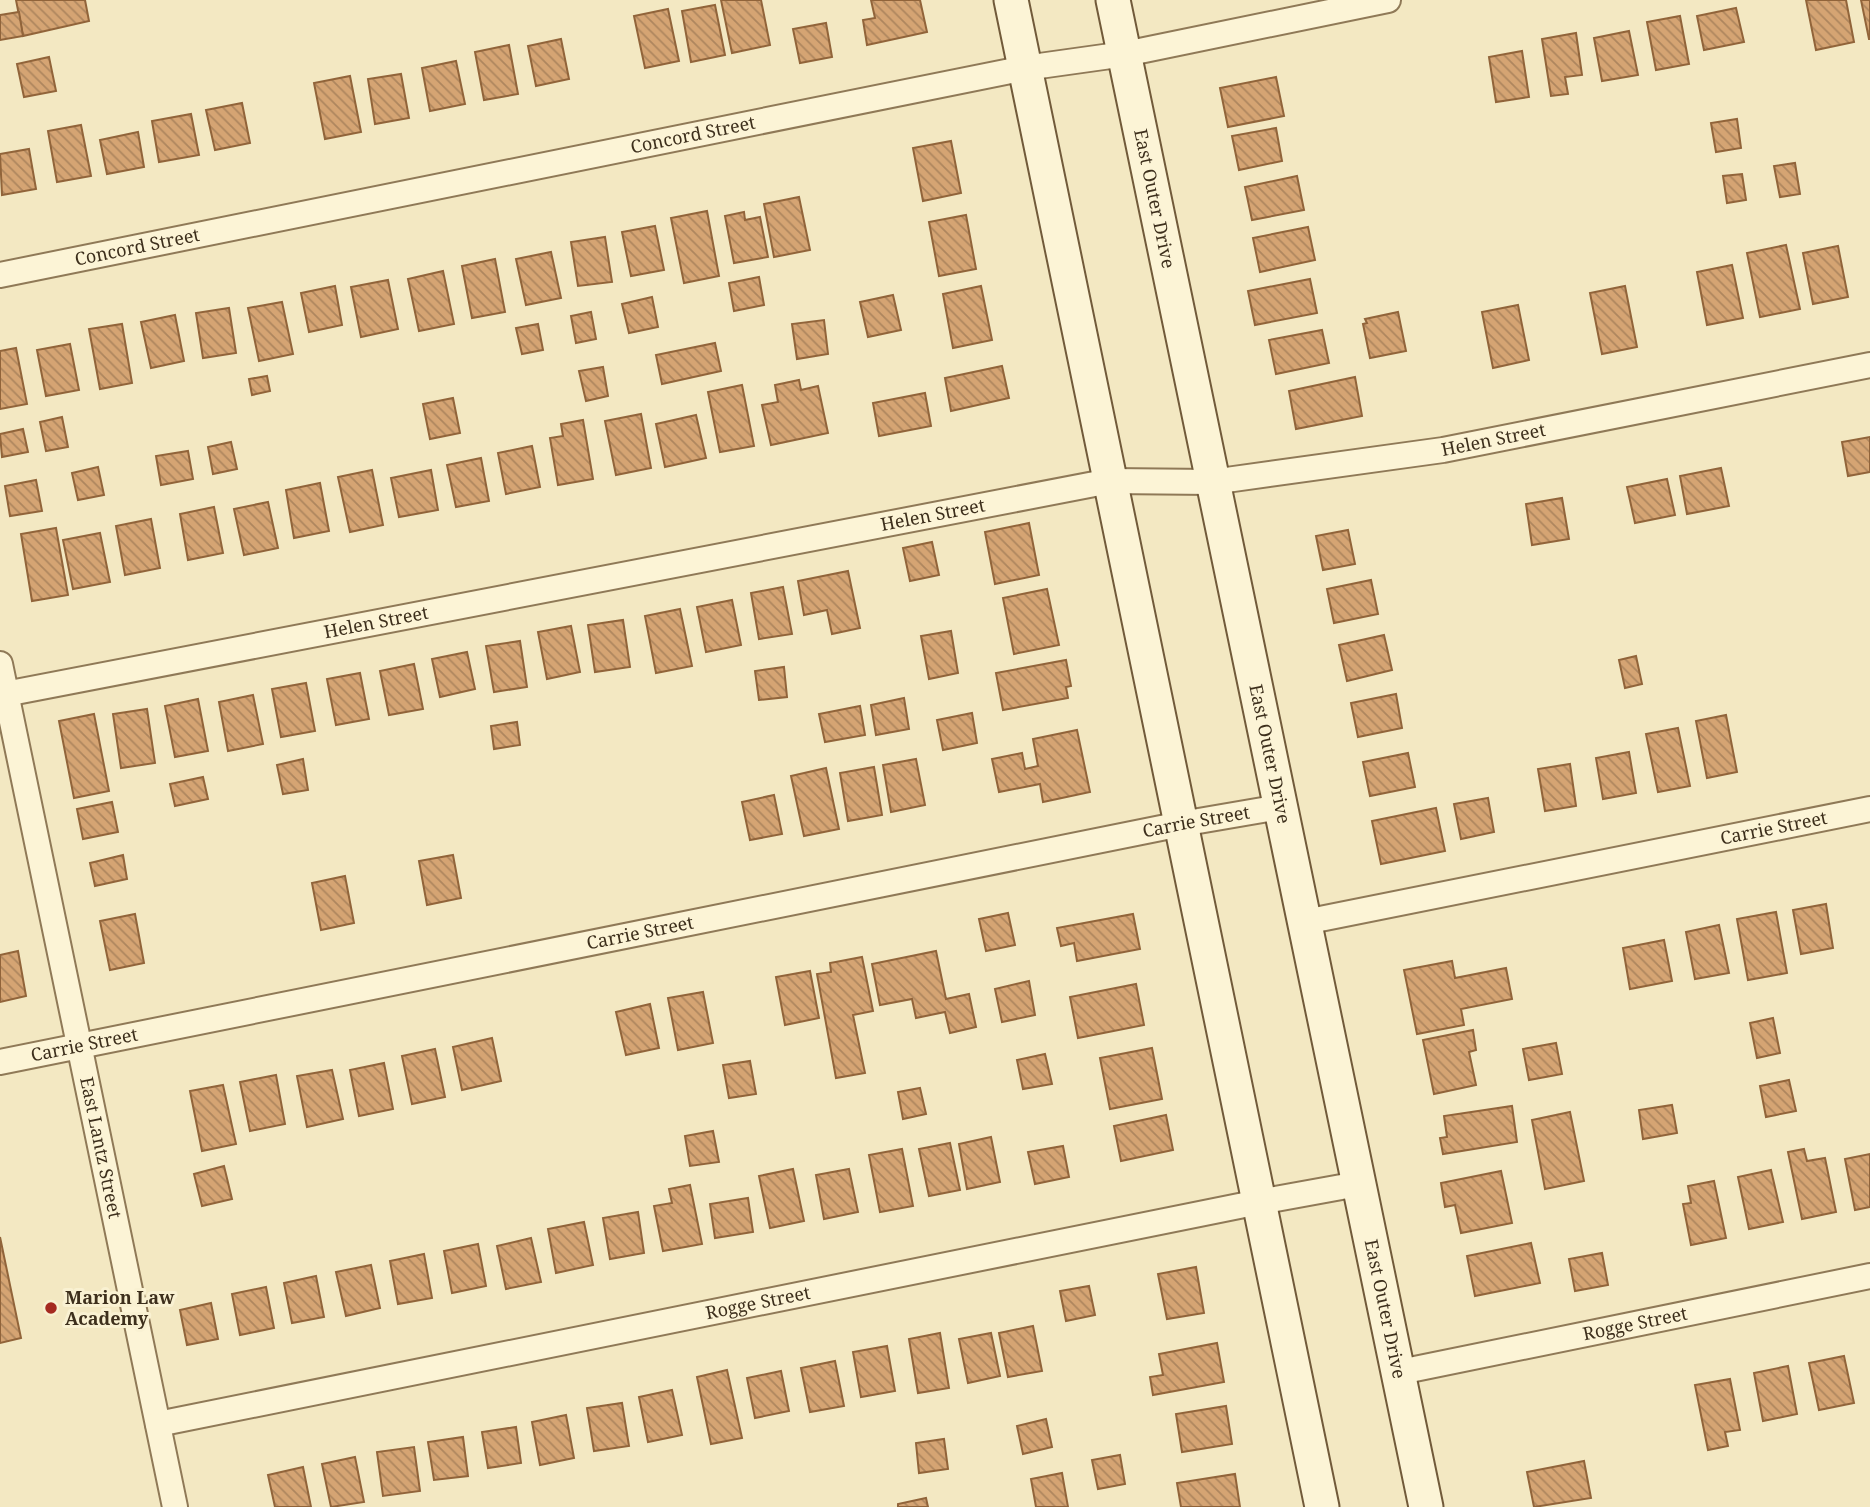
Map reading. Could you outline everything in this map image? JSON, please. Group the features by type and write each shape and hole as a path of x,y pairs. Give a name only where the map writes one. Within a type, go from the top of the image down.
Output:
{"main road":[{"path":"1011,0 1322,1507"},
{"name":"East Outer Drive","path":"1113,0 1358,1184 1400,1371 1426,1507"}],"street":[{"name":"Concord Street","path":"0,275 1025,68 1125,54 1388,0"},
{"name":"Helen Street","path":"3,695 1110,481 1212,482 1443,450 1870,365"},
{"name":"East Lantz Street","path":"0,664 3,695 175,1507"},
{"name":"Carrie Street","path":"0,1062 1181,824 1280,807"},
{"name":"Carrie Street","path":"1305,922 1870,809"},
{"name":"Rogge Street","path":"158,1424 1358,1184"},
{"name":"Rogge Street","path":"1400,1371 1870,1276"}],"building":[{"path":"16,0 85,0 89,21 23,36"},
{"path":"721,0 761,0 770,45 732,53"},
{"path":"871,0 920,0 927,32 867,45 863,20 875,18"},
{"path":"1806,0 1846,0 1854,42 1816,50"},
{"path":"1861,0 1870,0 1870,39 1869,39"},
{"path":"715,5 725,55 691,62 682,11"},
{"path":"1736,8 1744,42 1704,50 1697,16"},
{"path":"668,9 679,61 645,68 634,16"},
{"path":"19,12 23,36 0,40 0,15"},
{"path":"1680,16 1689,64 1656,70 1647,22"},
{"path":"826,23 832,57 800,63 793,29"},
{"path":"1629,31 1638,75 1602,81 1594,38"},
{"path":"1576,33 1582,75 1565,77 1568,94 1551,96 1542,39"},
{"path":"561,39 569,79 536,86 528,46"},
{"path":"509,45 518,94 484,100 475,52"},
{"path":"1522,51 1529,97 1496,102 1489,57"},
{"path":"49,57 56,91 24,97 17,64"},
{"path":"456,61 465,104 430,111 422,68"},
{"path":"401,74 409,118 375,124 368,79"},
{"path":"350,76 361,132 325,139 314,83"},
{"path":"1276,77 1284,116 1228,127 1220,88"},
{"path":"242,103 250,143 215,150 206,110"},
{"path":"191,114 199,155 159,162 152,121"},
{"path":"1737,119 1741,148 1716,152 1711,123"},
{"path":"81,125 91,176 57,182 48,131"},
{"path":"1276,128 1282,161 1239,170 1232,136"},
{"path":"138,132 144,167 107,174 100,140"},
{"path":"951,141 961,193 923,201 913,148"},
{"path":"29,149 36,189 2,195 0,154"},
{"path":"1795,163 1800,194 1780,197 1774,166"},
{"path":"1742,174 1746,200 1727,203 1723,176"},
{"path":"1297,176 1304,210 1252,220 1245,187"},
{"path":"799,197 810,250 774,257 764,204"},
{"path":"707,211 719,276 684,283 671,218"},
{"path":"744,212 745,220 760,217 768,257 734,263 725,216"},
{"path":"966,215 976,269 939,276 929,222"},
{"path":"655,226 664,270 631,276 622,232"},
{"path":"1308,227 1315,260 1260,272 1253,238"},
{"path":"605,237 612,282 578,286 571,242"},
{"path":"1786,245 1800,309 1760,317 1747,253"},
{"path":"1838,246 1848,297 1813,304 1803,253"},
{"path":"551,252 561,298 526,305 516,259"},
{"path":"495,259 505,312 472,318 462,266"},
{"path":"1732,265 1743,318 1707,325 1697,272"},
{"path":"443,271 454,324 419,331 408,279"},
{"path":"759,277 764,305 734,311 729,283"},
{"path":"1310,279 1317,313 1255,325 1248,291"},
{"path":"388,280 398,329 361,337 351,287"},
{"path":"335,286 342,325 309,332 301,293"},
{"path":"981,286 992,340 953,348 943,294"},
{"path":"1625,286 1637,347 1602,354 1590,293"},
{"path":"893,295 901,330 868,337 860,302"},
{"path":"652,297 658,327 629,333 622,304"},
{"path":"282,302 293,354 259,361 248,308"},
{"path":"1518,305 1529,360 1493,368 1482,312"},
{"path":"229,308 236,353 203,358 196,313"},
{"path":"591,312 596,339 576,343 571,316"},
{"path":"1398,312 1406,351 1370,358 1363,324 1367,323 1365,319"},
{"path":"175,315 184,361 151,368 141,322"},
{"path":"824,320 828,354 797,359 792,324"},
{"path":"122,324 132,383 100,389 89,329"},
{"path":"538,324 543,350 522,354 516,328"},
{"path":"1322,330 1329,363 1276,374 1269,340"},
{"path":"715,343 721,371 662,384 656,355"},
{"path":"70,344 79,390 46,396 37,350"},
{"path":"16,348 27,404 0,409 0,351"},
{"path":"1002,366 1009,398 951,411 945,378"},
{"path":"603,367 608,396 586,401 579,371"},
{"path":"267,376 270,391 252,395 249,379"},
{"path":"1355,377 1362,416 1296,429 1289,391"},
{"path":"799,380 801,390 818,386 828,433 771,445 762,405 778,402 775,385"},
{"path":"742,385 754,446 720,452 708,392"},
{"path":"925,393 931,426 879,436 873,403"},
{"path":"453,398 460,433 430,439 423,404"},
{"path":"641,414 651,468 616,475 605,421"},
{"path":"696,415 706,458 665,467 656,424"},
{"path":"62,417 68,447 46,451 40,422"},
{"path":"583,420 593,479 558,485 550,438 563,436 561,424"},
{"path":"23,429 28,452 2,457 0,434"},
{"path":"1870,437 1870,472 1848,476 1842,442"},
{"path":"231,442 237,469 213,474 208,447"},
{"path":"532,446 540,487 506,494 498,453"},
{"path":"188,451 193,479 161,485 156,456"},
{"path":"481,458 489,501 456,507 447,465"},
{"path":"98,467 104,495 78,500 72,473"},
{"path":"1721,468 1729,506 1687,514 1680,476"},
{"path":"372,470 383,525 350,532 338,477"},
{"path":"431,470 438,510 399,517 391,478"},
{"path":"1667,479 1675,515 1635,523 1627,487"},
{"path":"36,480 42,511 10,516 5,486"},
{"path":"320,483 329,531 294,538 286,490"},
{"path":"1562,498 1569,539 1532,545 1526,504"},
{"path":"268,502 278,548 244,555 234,509"},
{"path":"214,507 223,553 188,560 180,514"},
{"path":"151,519 160,568 125,575 116,526"},
{"path":"1029,523 1039,575 995,584 985,532"},
{"path":"56,528 68,595 32,601 21,534"},
{"path":"1348,530 1355,564 1323,570 1316,536"},
{"path":"100,533 110,582 73,589 63,540"},
{"path":"932,542 939,575 910,581 903,548"},
{"path":"848,571 860,628 832,634 827,610 804,615 798,581"},
{"path":"1371,580 1378,614 1334,623 1327,589"},
{"path":"783,587 792,634 759,639 751,593"},
{"path":"1047,589 1059,645 1014,654 1003,598"},
{"path":"732,600 741,645 706,652 697,607"},
{"path":"680,609 692,666 656,673 645,616"},
{"path":"623,620 630,667 595,672 588,625"},
{"path":"571,626 580,672 547,679 538,632"},
{"path":"951,631 958,673 929,679 921,636"},
{"path":"1384,635 1392,670 1347,681 1339,645"},
{"path":"520,641 527,687 494,692 486,646"},
{"path":"467,652 475,689 440,697 432,659"},
{"path":"1636,656 1642,684 1625,688 1619,660"},
{"path":"1066,660 1071,686 1066,687 1068,698 1003,710 996,673"},
{"path":"414,664 423,709 389,715 380,671"},
{"path":"784,667 787,697 759,700 755,671"},
{"path":"360,673 369,719 336,725 327,679"},
{"path":"306,683 315,731 281,737 272,689"},
{"path":"1396,694 1402,728 1358,737 1351,703"},
{"path":"253,695 263,744 228,751 219,702"},
{"path":"904,698 909,729 876,735 871,705"},
{"path":"198,699 208,751 175,757 165,706"},
{"path":"860,706 865,735 825,742 819,714"},
{"path":"147,709 155,763 121,768 113,714"},
{"path":"972,713 977,743 943,750 937,720"},
{"path":"94,714 109,791 74,798 59,721"},
{"path":"1726,715 1737,772 1707,778 1696,721"},
{"path":"517,722 520,745 494,749 491,726"},
{"path":"1678,728 1690,786 1658,792 1646,734"},
{"path":"1077,730 1090,792 1043,802 1040,784 999,792 992,759 1022,753 1025,769 1038,766 1033,739"},
{"path":"1629,752 1636,793 1603,799 1596,758"},
{"path":"1408,753 1415,787 1370,796 1363,762"},
{"path":"303,759 308,790 283,794 277,765"},
{"path":"916,759 925,805 891,812 883,765"},
{"path":"1570,764 1576,806 1545,811 1538,769"},
{"path":"874,767 882,815 848,821 840,773"},
{"path":"826,768 839,829 804,836 791,776"},
{"path":"203,777 208,799 175,806 170,784"},
{"path":"774,795 782,834 750,840 742,802"},
{"path":"1488,798 1494,832 1461,839 1454,804"},
{"path":"112,802 118,832 83,839 77,809"},
{"path":"1436,808 1445,851 1381,864 1372,821"},
{"path":"123,855 127,879 95,886 90,863"},
{"path":"453,855 461,898 427,905 419,861"},
{"path":"345,876 354,923 321,930 312,883"},
{"path":"1826,904 1833,948 1801,954 1793,910"},
{"path":"1776,912 1787,973 1748,980 1737,919"},
{"path":"1008,913 1015,945 986,951 979,919"},
{"path":"135,914 144,963 110,970 100,921"},
{"path":"1133,914 1140,949 1077,961 1074,943 1061,946 1057,928"},
{"path":"1719,925 1729,973 1695,979 1686,932"},
{"path":"1664,940 1672,981 1630,989 1623,948"},
{"path":"18,951 26,996 0,1002 0,955"},
{"path":"936,951 946,999 969,994 976,1027 950,1033 945,1012 916,1018 912,999 880,1005 872,964"},
{"path":"862,957 873,1011 853,1015 865,1073 836,1078 817,974 831,972 830,963"},
{"path":"1452,961 1455,978 1506,968 1512,999 1461,1009 1464,1025 1417,1034 1404,970"},
{"path":"810,971 819,1018 785,1025 776,977"},
{"path":"1029,981 1035,1015 1002,1022 995,989"},
{"path":"1136,984 1144,1025 1078,1038 1070,997"},
{"path":"703,992 713,1043 678,1050 668,998"},
{"path":"650,1004 659,1048 626,1055 616,1012"},
{"path":"1773,1018 1780,1053 1757,1058 1750,1023"},
{"path":"1473,1030 1476,1050 1469,1052 1476,1085 1434,1094 1423,1040"},
{"path":"492,1038 501,1081 462,1090 453,1047"},
{"path":"1556,1043 1562,1074 1529,1080 1523,1049"},
{"path":"1152,1048 1162,1099 1110,1109 1100,1058"},
{"path":"435,1049 445,1097 412,1104 402,1056"},
{"path":"1045,1054 1052,1084 1023,1089 1017,1060"},
{"path":"750,1061 756,1094 729,1098 723,1065"},
{"path":"384,1063 393,1109 359,1116 350,1070"},
{"path":"332,1070 343,1119 307,1127 297,1076"},
{"path":"276,1075 285,1124 250,1131 240,1082"},
{"path":"1789,1080 1796,1111 1766,1117 1760,1086"},
{"path":"223,1085 236,1144 202,1151 190,1091"},
{"path":"920,1088 926,1114 903,1119 898,1092"},
{"path":"1672,1105 1677,1133 1643,1139 1639,1110"},
{"path":"1512,1106 1517,1142 1443,1154 1440,1138 1447,1137 1444,1116"},
{"path":"1570,1112 1584,1181 1545,1189 1532,1120"},
{"path":"1166,1115 1173,1150 1121,1161 1114,1126"},
{"path":"713,1131 719,1162 690,1166 685,1136"},
{"path":"991,1137 1000,1182 967,1189 959,1144"},
{"path":"950,1143 960,1190 929,1196 919,1149"},
{"path":"1063,1146 1069,1177 1035,1184 1028,1152"},
{"path":"902,1149 913,1206 880,1212 869,1155"},
{"path":"1804,1149 1807,1161 1825,1158 1836,1212 1802,1219 1788,1152"},
{"path":"1870,1154 1870,1207 1855,1210 1845,1159"},
{"path":"224,1166 232,1199 202,1206 194,1174"},
{"path":"793,1169 804,1221 770,1228 759,1176"},
{"path":"849,1169 858,1212 824,1219 816,1175"},
{"path":"1771,1170 1783,1222 1749,1229 1738,1177"},
{"path":"1501,1171 1512,1223 1461,1233 1455,1205 1445,1207 1441,1183"},
{"path":"1714,1181 1726,1238 1691,1245 1683,1204 1691,1203 1688,1186"},
{"path":"690,1185 702,1244 663,1251 654,1206 672,1203 669,1189"},
{"path":"748,1198 753,1232 715,1238 710,1204"},
{"path":"638,1212 644,1253 610,1259 603,1218"},
{"path":"584,1222 593,1265 556,1273 548,1229"},
{"path":"0,1237 21,1338 0,1343"},
{"path":"531,1238 541,1282 506,1289 497,1246"},
{"path":"1531,1243 1540,1283 1475,1296 1467,1256"},
{"path":"478,1244 486,1286 452,1293 444,1251"},
{"path":"1602,1253 1608,1285 1575,1291 1569,1259"},
{"path":"424,1254 432,1298 398,1304 390,1261"},
{"path":"371,1265 380,1308 346,1316 336,1272"},
{"path":"1196,1267 1204,1313 1167,1319 1158,1274"},
{"path":"316,1276 324,1317 292,1323 284,1283"},
{"path":"1089,1286 1095,1315 1066,1321 1060,1291"},
{"path":"266,1287 274,1328 240,1335 232,1294"},
{"path":"211,1303 218,1339 187,1345 180,1310"},
{"path":"1033,1326 1042,1371 1008,1377 999,1333"},
{"path":"940,1333 949,1388 918,1393 909,1339"},
{"path":"991,1333 1000,1376 968,1383 959,1339"},
{"path":"1217,1343 1224,1382 1153,1395 1150,1377 1163,1375 1159,1354"},
{"path":"887,1346 895,1391 861,1397 853,1352"},
{"path":"1844,1356 1854,1403 1819,1410 1809,1363"},
{"path":"835,1361 844,1406 810,1412 801,1368"},
{"path":"1788,1366 1797,1414 1763,1421 1754,1373"},
{"path":"727,1370 742,1438 711,1444 697,1377"},
{"path":"781,1371 789,1411 755,1418 747,1378"},
{"path":"1730,1379 1740,1430 1725,1432 1728,1446 1708,1450 1695,1385"},
{"path":"672,1390 682,1435 648,1442 639,1397"},
{"path":"622,1403 629,1446 594,1451 587,1408"},
{"path":"1226,1406 1232,1444 1182,1452 1176,1414"},
{"path":"566,1415 574,1458 540,1465 532,1422"},
{"path":"1046,1419 1052,1447 1023,1454 1017,1426"},
{"path":"516,1427 521,1463 488,1468 482,1432"},
{"path":"463,1437 468,1476 434,1480 428,1442"},
{"path":"944,1439 948,1469 919,1473 916,1443"},
{"path":"414,1447 420,1491 383,1496 377,1452"},
{"path":"1120,1455 1125,1484 1098,1489 1092,1460"},
{"path":"355,1457 364,1502 331,1507 322,1464"},
{"path":"1584,1461 1591,1498 1534,1507 1527,1472"},
{"path":"303,1467 311,1507 275,1507 268,1475"},
{"path":"1062,1473 1068,1507 1036,1507 1031,1479"},
{"path":"1235,1474 1240,1507 1181,1507 1177,1483"},
{"path":"926,1498 928,1507 898,1507 898,1504"}],"place":[{"name":"Marion Law Academy","path":"51,1308"}]}
